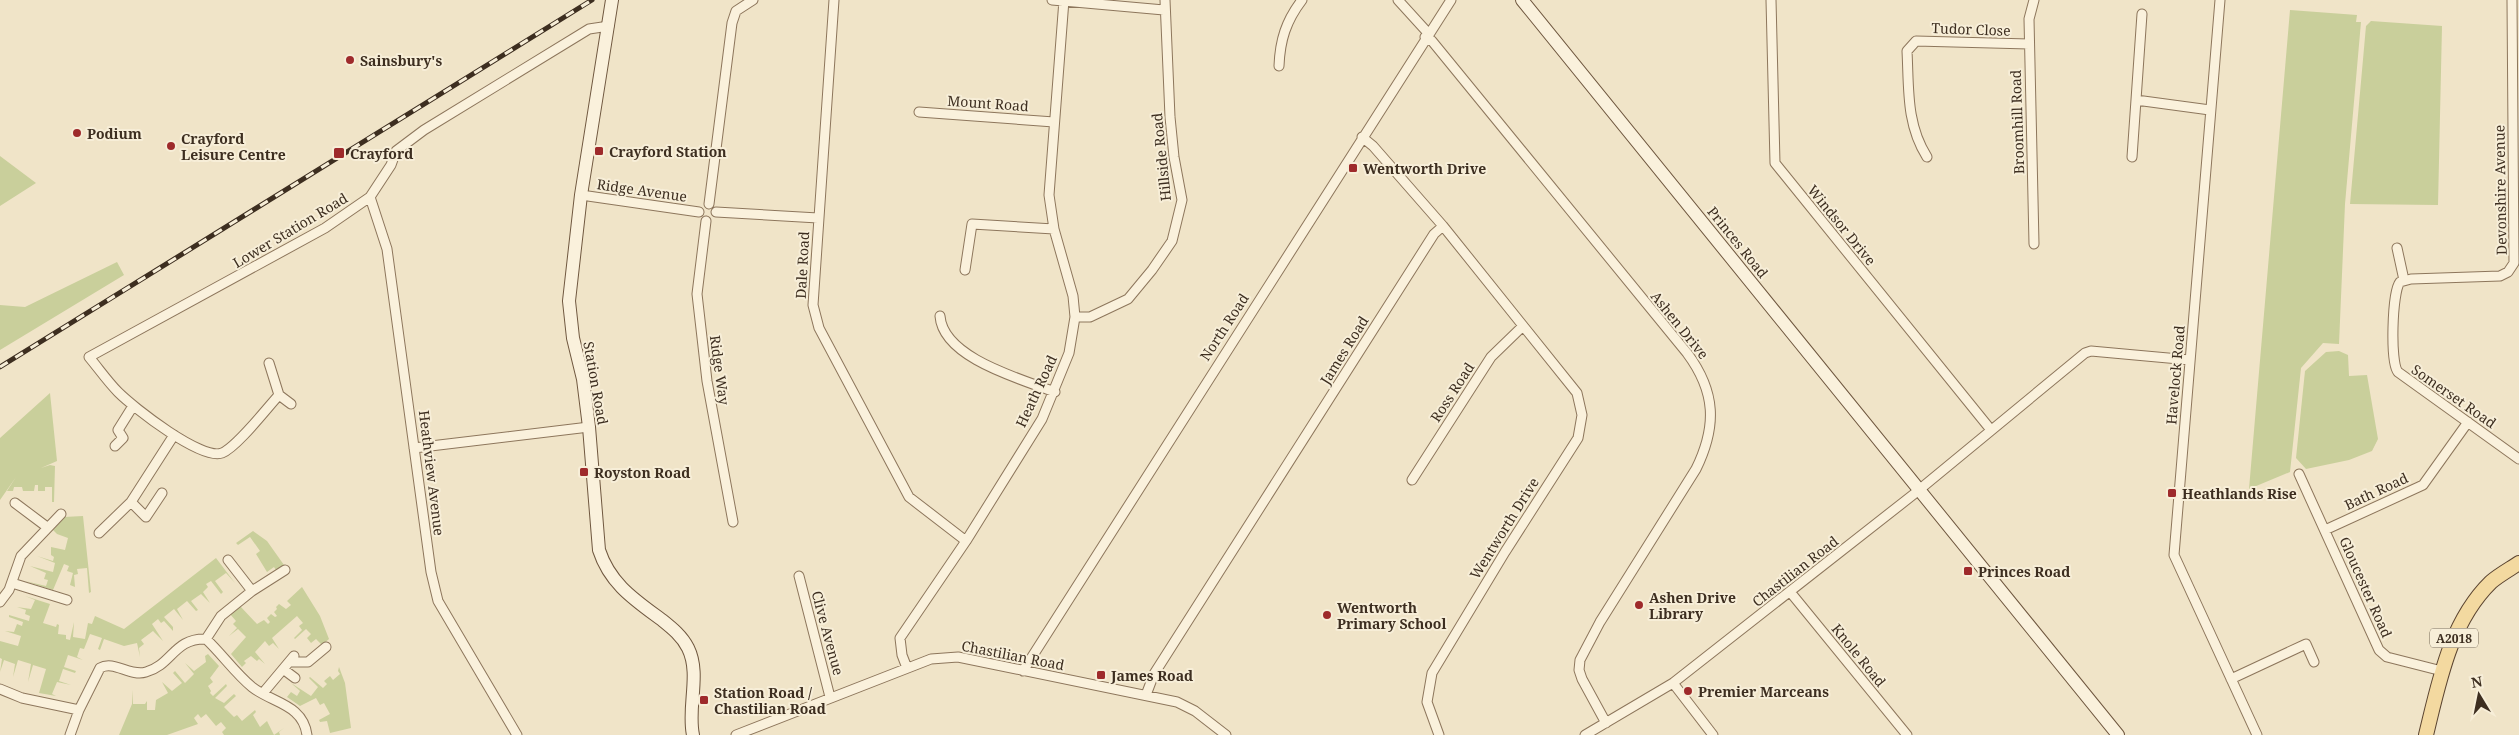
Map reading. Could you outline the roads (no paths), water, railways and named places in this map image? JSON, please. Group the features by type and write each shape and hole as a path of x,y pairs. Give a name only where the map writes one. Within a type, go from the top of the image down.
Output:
{"main road":[{"name":"Princes Road","path":"1522,0 2118,735"},
{"name":"Station Road","path":"612,5 581,195 569,301 573,338 583,379 589,427 597,536 604,564 619,587 671,627 688,646 693,667 691,714 693,735"},
{"name":"A2018","path":"2426,735 2442,671 2469,609 2493,580 2519,563"}],"street":[{"path":"716,212 714,207 709,204 732,23 736,11 753,0"},
{"name":"Dale Road","path":"834,0 813,305 819,328 909,497 966,541"},
{"path":"1052,0 1165,5"},
{"name":"Heath Road","path":"907,668 902,656 900,638 966,541 1042,418 1069,353 1075,317 1073,296 1054,229 1050,195 1064,0"},
{"path":"1279,66 1280,42 1295,9 1302,0"},
{"name":"Ashen Drive","path":"1398,0 1687,353 1703,377 1709,395 1709,432 1704,453 1696,469 1600,622 1580,660 1579,670 1582,679 1606,723"},
{"name":"North Road","path":"1023,671 1451,0"},
{"name":"Windsor Drive","path":"1771,0 1775,163 1991,430"},
{"name":"Broomhill Road","path":"2034,0 2029,19 2034,244"},
{"name":"Havelock Road","path":"2220,0 2174,555 2257,735"},
{"name":"Devonshire Avenue","path":"2404,280 2500,276 2508,272 2514,263 2512,0"},
{"name":"Hillside Road","path":"1075,317 1090,317 1128,299 1152,270 1172,241 1182,200 1174,157 1170,117 1165,5"},
{"path":"2132,157 2142,14"},
{"name":"Lower Station Road","path":"133,406 118,392 89,357 316,233 370,197 391,165 396,151 424,130 589,29 609,26"},
{"name":"Tudor Close","path":"1927,157 1917,141 1910,117 1907,51 1916,41 2029,44"},
{"path":"2136,100 2210,110"},
{"name":"Mount Road","path":"919,112 1054,122"},
{"name":"Wentworth Drive","path":"1362,137 1373,146 1443,226 1577,393 1582,415 1578,438 1505,552 1432,672 1426,702 1439,735"},
{"name":"Ridge Avenue","path":"581,195 699,212 706,222"},
{"name":"Heathview Avenue","path":"370,197 387,249 430,572 438,601 517,735"},
{"name":"Ridge Avenue","path":"699,212 702,207 709,204"},
{"path":"716,212 818,218"},
{"path":"706,222 712,220 716,212"},
{"name":"Ridge Way","path":"706,222 696,294 707,381 732,522"},
{"path":"965,270 972,224 1054,229"},
{"name":"James Road","path":"1146,695 1159,666 1434,234 1443,226"},
{"path":"2397,248 2404,280"},
{"name":"Somerset Road","path":"2404,280 2398,285 2394,298 2394,362 2398,372 2519,459"},
{"path":"940,316 945,334 970,357 1054,392"},
{"name":"Ross Road","path":"1412,480 1491,357 1523,326"},
{"path":"1919,489 2085,353 2091,351 2190,360"},
{"path":"269,364 279,395 291,404"},
{"path":"115,446 123,438 118,430 133,406 174,435 211,454 223,453 279,395"},
{"name":"Bath Road","path":"2325,530 2423,484 2468,422"},
{"path":"414,448 589,427"},
{"path":"99,533 131,502 174,435"},
{"name":"Gloucester Road","path":"2299,474 2380,650 2388,657 2442,671"},
{"name":"Chastilian Road","path":"1585,735 1673,683 1791,592 1919,489"},
{"path":"131,502 146,517 162,493"},
{"path":"15,503 47,527"},
{"path":"0,602 12,583 21,556 60,514"},
{"path":"228,560 252,591"},
{"path":"206,639 221,616 252,591 285,570"},
{"name":"Clive Avenue","path":"799,576 830,697"},
{"path":"12,583 67,600"},
{"name":"Knole Road","path":"1791,592 1907,735"},
{"path":"206,639 249,684 291,707 304,723 306,735"},
{"path":"70,735 97,671 103,666 114,666 138,674 146,672 159,666 183,644 191,640 206,639"},
{"path":"2231,679 2306,644 2314,662"},
{"path":"263,693 288,663 308,662 326,647"},
{"name":"Chastilian Road","path":"736,735 930,659 958,657 1177,702 1196,711 1226,735"},
{"path":"288,663 294,678"},
{"path":"1673,683 1713,735"},
{"path":"0,689 22,698 79,710"}],"railway":[{"path":"0,367 592,0"}],"place":[{"name":"Sainsbury's","path":"350,60"},
{"name":"Podium","path":"77,133"},
{"name":"Crayford Leisure Centre","path":"171,146"},
{"name":"Crayford Station","path":"599,151"},
{"name":"Crayford","path":"339,153"},
{"name":"Wentworth Drive","path":"1353,168"},
{"name":"Royston Road","path":"584,472"},
{"name":"Heathlands Rise","path":"2172,493"},
{"name":"Princes Road","path":"1968,571"},
{"name":"Ashen Drive Library","path":"1639,605"},
{"name":"Wentworth Primary School","path":"1327,615"},
{"name":"James Road","path":"1101,675"},
{"name":"Premier Marceans","path":"1688,691"},
{"name":"Station Road / Chastilian Road","path":"704,700"}]}
